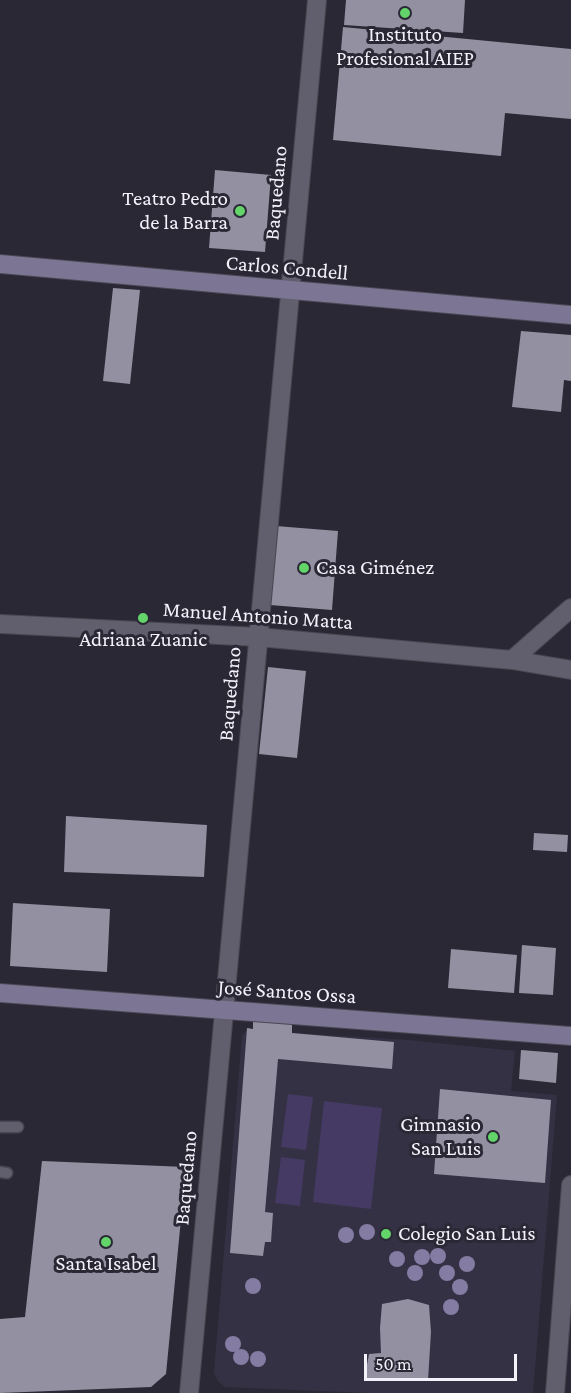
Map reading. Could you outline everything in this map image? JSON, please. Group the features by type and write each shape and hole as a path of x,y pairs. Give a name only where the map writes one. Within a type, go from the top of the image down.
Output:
{"main road":[{"name":"Carlos Condell","path":"0,264 571,315"},
{"name":"José Santos Ossa","path":"0,993 571,1036"}],"street":[{"name":"Baquedano","path":"189,1393 316,0"},
{"path":"512,660 571,608"},
{"name":"Manuel Antonio Matta","path":"0,624 258,637 512,660 571,670"},
{"path":"555,1393 571,1185"}],"lane":[{"path":"0,1126 18,1127"}],"shaded area":[{"name":"Colegio San Luis","path":"247,1030 408,1040 515,1051 511,1091 557,1095 533,1393 369,1393 225,1387 218,1381 214,1373 242,1036"},
{"path":"288,1094 313,1097 306,1150 281,1147"},
{"path":"324,1101 382,1108 371,1209 313,1202"},
{"path":"281,1157 305,1160 300,1206 275,1203"}],"building":[{"name":"Instituto Profesional AIEP","path":"346,0 465,0 463,33 344,25"},
{"path":"343,27 571,49 571,119 505,113 501,156 333,140"},
{"name":"Teatro Pedro de la Barra","path":"215,170 271,175 265,252 209,248"},
{"path":"113,288 140,290 130,384 103,381"},
{"path":"521,331 571,335 571,381 564,380 561,412 512,407"},
{"name":"Casa Giménez","path":"276,526 338,531 332,610 270,605"},
{"path":"268,667 306,671 297,758 259,754"},
{"path":"66,816 207,825 204,877 64,872"},
{"path":"534,833 568,835 567,852 533,850"},
{"path":"13,903 110,909 107,972 10,966"},
{"path":"522,945 556,948 553,995 519,993"},
{"path":"451,949 517,955 514,993 448,988"},
{"path":"253,1021 292,1024 292,1033 394,1042 392,1069 278,1059 265,1212 273,1213 271,1242 265,1242 263,1256 230,1253 247,1028 253,1029"},
{"path":"521,1050 558,1053 556,1083 519,1079"},
{"name":"Gimnasio San Luis","path":"440,1089 551,1100 545,1183 434,1174"},
{"name":"Santa Isabel","path":"42,1161 186,1167 166,1374 151,1387 0,1393 0,1319 25,1317"},
{"name":"Colegio San Luis","path":"408,1299 429,1305 431,1332 428,1380 365,1380 364,1365 367,1365 369,1354 381,1353 382,1304"}],"place":[{"name":"Instituto Profesional AIEP","path":"405,13"},
{"name":"Teatro Pedro de la Barra","path":"240,211"},
{"name":"Casa Giménez","path":"304,568"},
{"name":"Adriana Zuanic","path":"143,618"},
{"name":"Gimnasio San Luis","path":"493,1137"},
{"name":"Colegio San Luis","path":"386,1234"},
{"name":"Santa Isabel","path":"106,1242"}]}
